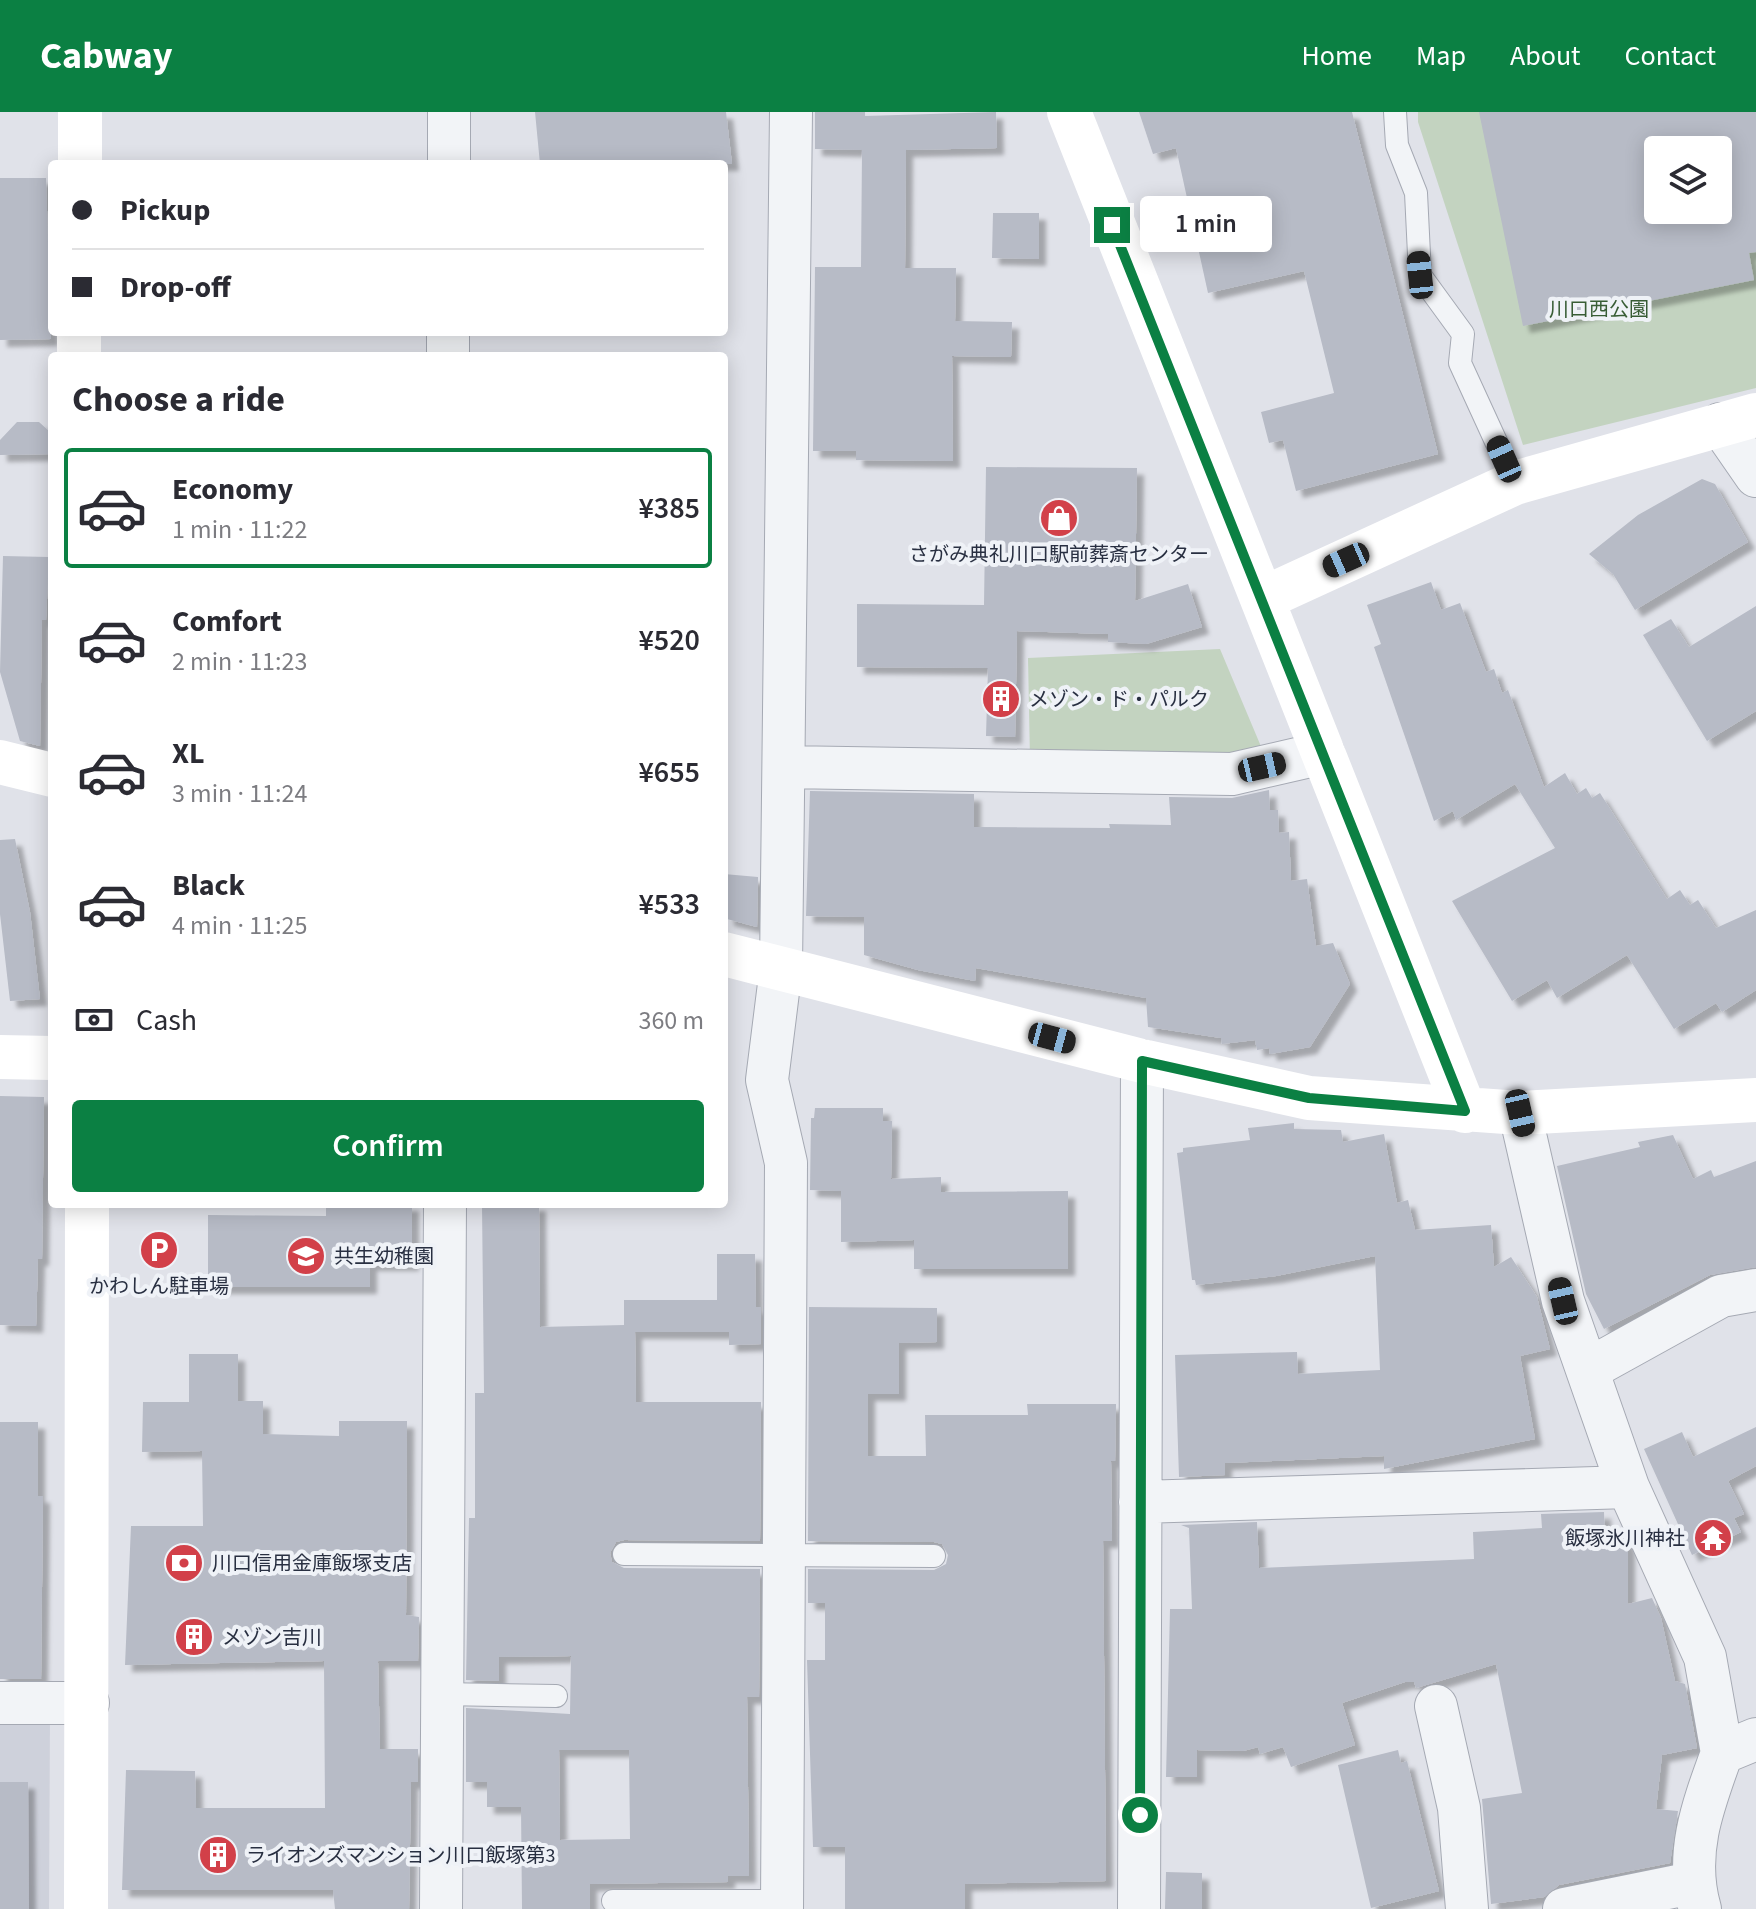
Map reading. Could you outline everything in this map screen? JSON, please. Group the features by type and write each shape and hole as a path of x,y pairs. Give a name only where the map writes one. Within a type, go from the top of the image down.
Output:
{"street":[{"path":"80,112 80,160"},
{"path":"449,112 449,160"},
{"path":"782,1905 786,1163 767,1080 781,968 791,112"},
{"path":"1069,112 1465,1111"},
{"path":"1262,599 1515,483 1738,419 1756,476"},
{"path":"784,767 1232,774 1323,753"},
{"path":"0,762 48,774"},
{"path":"728,955 1142,1061 1309,1098 1520,1113 1756,1100"},
{"path":"0,1057 48,1058"},
{"path":"1139,1909 1142,1061"},
{"path":"1520,1113 1563,1301 1628,1487 1705,1657 1739,1746 1696,1825 1696,1896 1564,1909"},
{"path":"86,1909 87,1208"},
{"path":"441,1909 445,1208"},
{"path":"1589,1369 1721,1296 1756,1290"},
{"path":"1140,1502 1628,1487"},
{"path":"0,1703 88,1703"},
{"path":"1436,1706 1459,1808 1467,1909"}],"lane":[{"path":"1395,112 1397,145 1416,193 1420,275 1463,334 1460,363 1515,483"},
{"path":"624,1554 934,1556"},
{"path":"442,1694 556,1696"},
{"path":"613,1901 782,1905"}],"shaded area":[{"path":"0,1718 50,1718 49,1909 0,1909"}],"green space":[{"name":"川口西公園","path":"1418,112 1756,112 1756,388 1523,445 1418,122"},
{"path":"1220,649 1265,756 1030,760 1028,658"}],"building":[{"path":"535,112 726,112 732,164 728,164 728,160 540,160"},
{"path":"815,112 865,112 865,116 996,112 997,148 906,150 905,268 956,268 955,321 1012,322 1011,357 952,356 953,461 856,460 856,451 813,451 815,267 861,267 862,150 815,149"},
{"path":"1139,112 1352,112 1438,454 1296,491 1283,440 1269,443 1261,412 1334,393 1304,271 1208,293 1176,148 1153,154"},
{"path":"1479,112 1756,112 1756,252 1749,253 1754,280 1523,326"},
{"path":"0,178 46,178 48,336 51,339 0,340"},
{"path":"993,213 1039,213 1039,259 992,258"},
{"path":"17,422 39,422 48,430 48,454 0,455 0,440"},
{"path":"986,467 1137,468 1135,601 1188,584 1202,627 1146,644 1108,642 1108,634 1017,631 1015,737 986,736 988,668 857,667 857,604 984,605"},
{"path":"1702,479 1715,484 1748,542 1635,610 1613,574 1589,554 1638,515"},
{"path":"3,556 48,557 46,620 42,620 40,746 20,741 0,672"},
{"path":"1431,582 1441,610 1460,603 1486,672 1494,669 1502,693 1508,690 1544,787 1565,773 1577,794 1586,788 1592,798 1600,793 1667,899 1680,890 1690,905 1698,900 1716,928 1756,910 1756,990 1722,1012 1716,1003 1674,1029 1627,955 1557,998 1547,980 1512,1001 1452,901 1555,848 1515,784 1456,820 1453,811 1434,821 1374,647 1381,644 1367,605"},
{"path":"1756,606 1756,711 1707,741 1643,635 1671,619 1689,647"},
{"path":"1269,790 1270,810 1278,810 1279,833 1289,832 1291,881 1307,879 1316,946 1333,943 1350,984 1310,1047 1270,1054 1269,1048 1257,1050 1255,1040 1222,1044 1221,1038 1148,1027 1146,998 976,968 975,981 918,970 864,955 864,917 806,916 810,791 974,794 974,827 1110,828 1109,824 1171,825 1169,797 1232,798"},
{"path":"15,839 30,912 40,999 10,1001 0,914 0,840"},
{"path":"728,874 758,877 757,927 728,919"},
{"path":"0,1096 44,1097 42,1259 38,1259 36,1326 0,1325"},
{"path":"815,1108 883,1108 883,1121 892,1121 891,1179 941,1177 941,1192 1068,1191 1068,1269 914,1269 914,1240 841,1242 841,1191 810,1190 811,1118 814,1118"},
{"path":"1294,1123 1294,1129 1341,1130 1343,1142 1384,1134 1397,1203 1408,1200 1415,1230 1491,1225 1494,1267 1511,1257 1537,1297 1550,1349 1520,1356 1535,1439 1384,1469 1384,1456 1225,1463 1225,1475 1179,1477 1175,1355 1297,1352 1298,1374 1380,1370 1375,1256 1276,1276 1196,1285 1192,1280 1177,1153 1183,1152 1183,1148 1250,1140 1248,1128"},
{"path":"1673,1135 1693,1179 1711,1170 1714,1177 1756,1161 1756,1267 1710,1275 1604,1329 1586,1294 1557,1166 1640,1147 1638,1142"},
{"path":"326,1208 412,1208 412,1264 370,1264 370,1287 208,1287 208,1215 326,1216"},
{"path":"482,1208 539,1208 540,1327 624,1325 624,1300 717,1300 717,1254 755,1254 756,1307 761,1307 761,1344 729,1345 729,1332 635,1332 636,1402 761,1402 760,1541 624,1540 616,1542 610,1553 612,1562 624,1568 760,1569 759,1697 747,1697 749,1876 728,1876 728,1882 590,1884 590,1909 522,1909 521,1807 487,1807 487,1782 466,1782 466,1708 570,1714 571,1656 499,1657 499,1681 466,1680 469,1518 475,1518 475,1393 484,1393","holes":["559,1750 629,1750 630,1839 560,1840"]},
{"path":"809,1307 937,1308 937,1342 899,1343 899,1394 868,1394 868,1456 926,1456 925,1415 1028,1415 1027,1404 1116,1404 1115,1461 1111,1461 1112,1541 1103,1541 1106,1881 965,1884 965,1909 845,1909 845,1847 813,1847 807,1660 825,1660 825,1603 808,1603 808,1569 934,1570 946,1564 948,1555 942,1544 934,1542 808,1541"},
{"path":"189,1354 238,1354 238,1401 263,1401 263,1434 339,1436 339,1421 407,1421 406,1615 419,1617 418,1661 378,1661 380,1749 418,1749 418,1782 411,1782 409,1909 335,1909 333,1890 122,1890 126,1770 195,1771 196,1808 325,1808 324,1661 125,1665 131,1526 203,1526 202,1451 142,1452 143,1402 189,1402"},
{"path":"0,1422 38,1422 38,1496 43,1496 41,1679 0,1679"},
{"path":"1756,1427 1756,1466 1728,1481 1744,1514 1734,1518 1741,1532 1692,1555 1644,1449 1682,1432 1693,1457"},
{"path":"1604,1512 1605,1537 1624,1537 1628,1544 1628,1604 1652,1598 1661,1618 1675,1681 1685,1684 1689,1705 1697,1748 1662,1755 1656,1809 1678,1811 1670,1863 1559,1885 1544,1897 1491,1904 1482,1799 1522,1793 1496,1664 1416,1688 1414,1682 1405,1682 1342,1703 1355,1745 1291,1767 1283,1747 1260,1754 1258,1747 1243,1751 1197,1750 1197,1777 1166,1777 1170,1609 1192,1609 1189,1528 1181,1525 1257,1522 1259,1568 1474,1559 1473,1532 1542,1528 1541,1514"},
{"path":"1398,1750 1401,1763 1407,1761 1439,1891 1371,1908 1338,1765"},
{"path":"0,1782 28,1782 29,1909 0,1909"},
{"path":"1166,1872 1202,1873 1202,1909 1165,1909"}],"place":[{"name":"さがみ典礼川口駅前葬斎センター","path":"1059,518"},
{"name":"メゾン・ド・パルク","path":"1001,699"},
{"name":"かわしん駐車場","path":"159,1250"},
{"name":"共生幼稚園","path":"306,1256"},
{"name":"飯塚氷川神社","path":"1713,1538"},
{"name":"川口信用金庫飯塚支店","path":"184,1563"},
{"name":"メゾン吉川","path":"194,1637"},
{"name":"ライオンズマンション川口飯塚第3","path":"218,1855"}],"route":[{"path":"1112,225 1465,1111 1309,1098 1142,1061 1140,1815"}]}
